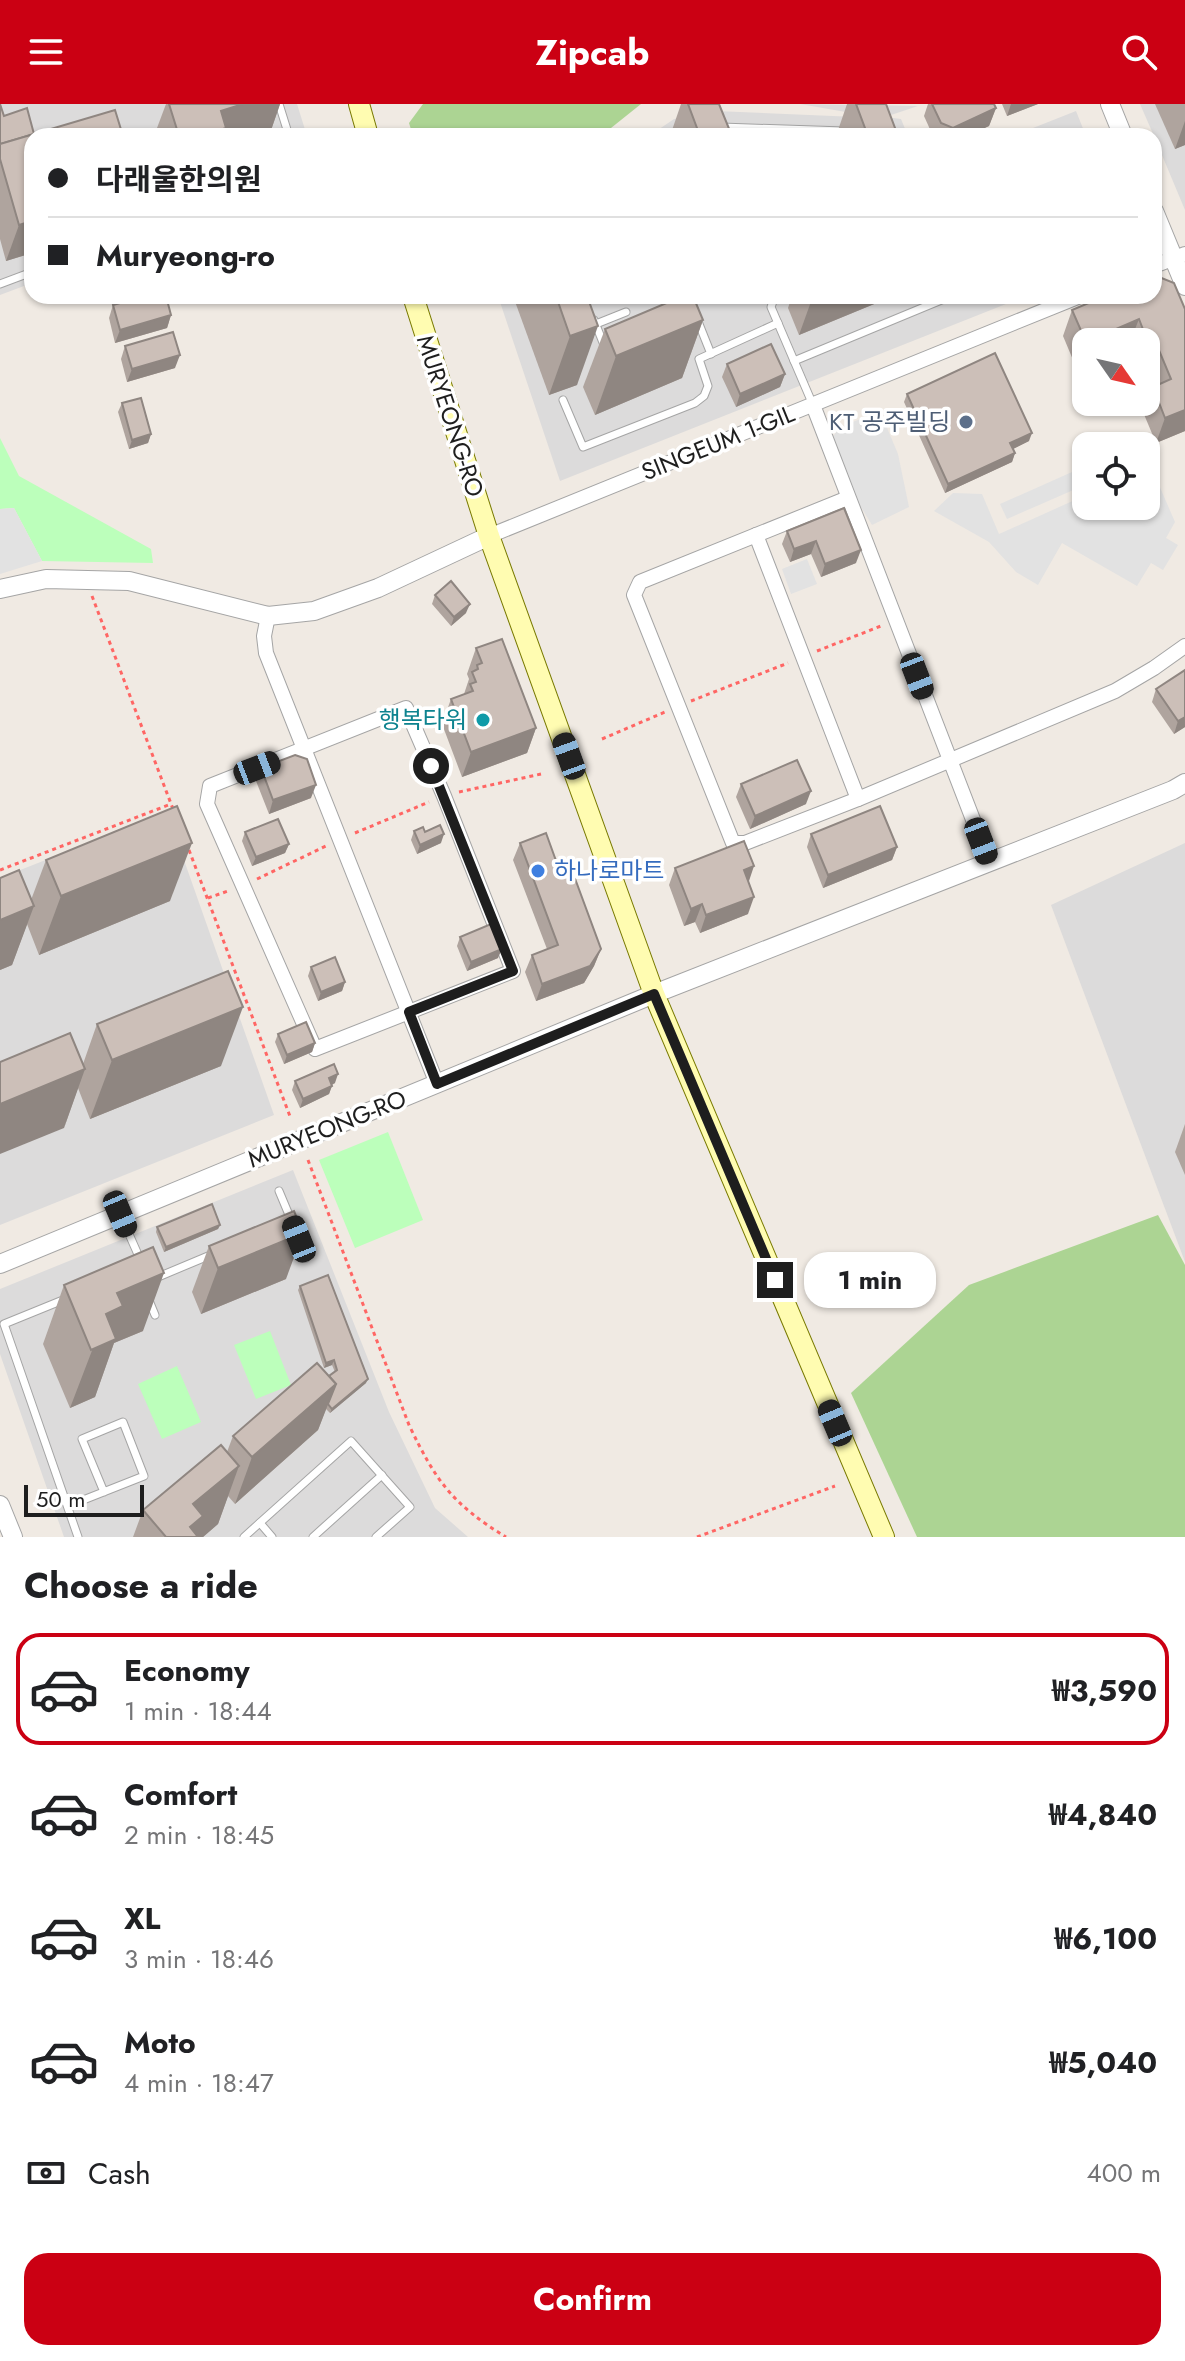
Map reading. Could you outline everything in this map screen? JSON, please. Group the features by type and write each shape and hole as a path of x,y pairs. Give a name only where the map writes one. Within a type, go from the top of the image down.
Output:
{"main road":[{"path":"359,104 366,128"},
{"name":"MURYEONG-RO","path":"416,304 489,536 654,994 884,1537"}],"street":[{"path":"1110,104 1120,128"},
{"path":"1162,225 1179,256 1185,286"},
{"name":"SINGEUM 1-GIL","path":"489,536 1060,304"},
{"path":"813,405 989,861"},
{"path":"848,498 640,582 634,595 733,843 745,843 858,799 1115,691 1185,646"},
{"path":"756,535 858,799"},
{"path":"0,589 46,579 129,581 268,616 314,611 365,593 489,536"},
{"path":"268,616 264,636 266,653 437,1084"},
{"path":"406,708 444,796 513,971 315,1049 207,804 210,786 406,708"},
{"name":"MURYEONG-RO","path":"0,1264 654,994 1185,783"},
{"path":"0,1505 13,1537"}],"lane":[{"path":"279,104 286,128"},
{"path":"714,128 742,128"},
{"path":"0,284 24,275"},
{"path":"772,304 813,405"},
{"path":"794,361 922,304"},
{"path":"691,306 711,354"},
{"path":"590,311 606,351"},
{"path":"596,324 626,312"},
{"path":"680,321 695,315"},
{"path":"563,400 583,447 695,403 704,396 708,386 699,359 778,323"},
{"path":"279,1191 306,1258"},
{"path":"120,1214 143,1267"},
{"path":"277,1227 291,1221"},
{"path":"149,1281 220,1251"},
{"path":"74,1295 4,1324 78,1537"},
{"path":"147,1295 155,1315"},
{"path":"68,1506 104,1492 144,1476 123,1422 82,1439 104,1492"},
{"path":"244,1537 351,1441 410,1507 376,1537"},
{"path":"313,1537 382,1475"},
{"path":"260,1523 272,1537"}],"path":[{"path":"92,596 176,817"},
{"path":"602,739 896,620"},
{"path":"207,898 244,885 339,840 444,796 541,774"},
{"path":"0,870 171,804"},
{"path":"187,844 291,1119"},
{"path":"308,1160 409,1425 429,1466 456,1502 506,1537"},
{"path":"697,1537 835,1486"}],"shaded area":[{"path":"0,104 297,104 304,128 24,128 24,286 0,295"},
{"path":"800,104 918,106 885,117 901,119 905,128 661,128 674,119 716,111 880,118"},
{"path":"1140,104 1185,104 1185,210 1162,155 1162,128 1150,128"},
{"path":"1076,111 1083,128 1033,128"},
{"path":"501,304 1006,304 560,481"},
{"path":"880,411 898,454 909,507 872,525 848,486 831,441 838,428"},
{"path":"1072,472 1072,491 1007,519 1000,504"},
{"path":"1160,487 1175,522 1166,538 1178,545 1163,570 1151,563 1137,586 1062,543 1038,585 1016,572 989,542 934,511 953,493 982,494 999,534 1072,501 1072,520 1160,520"},
{"path":"14,508 42,561 0,574 0,509"},
{"path":"807,559 817,584 791,594 782,569"},
{"path":"167,812 274,1115 0,1225 0,878"},
{"path":"1185,843 1185,1262 1051,905"},
{"path":"293,1170 389,1412 435,1508 468,1537 64,1537 0,1354 0,1289"}],"green space":[{"path":"423,104 641,104 611,128 411,128 409,123"},
{"path":"0,438 19,476 151,549 153,563 42,561 14,508 0,509"},
{"path":"388,1132 423,1220 355,1248 319,1160"},
{"path":"1158,1215 1185,1265 1185,1537 917,1537 851,1393 969,1285"},
{"path":"270,1331 291,1385 256,1399 234,1345"},
{"path":"177,1366 201,1422 162,1439 138,1384"}],"building":[{"path":"0,104 4,116 27,108 32,128 24,128 24,137 0,144"},
{"path":"169,104 243,104 221,111 226,128 176,128"},
{"path":"688,104 719,104 729,128 697,128"},
{"path":"856,104 886,104 895,128 865,128"},
{"path":"932,104 994,104 996,108 953,128 941,123"},
{"path":"115,110 121,128 54,128"},
{"path":"24,137 24,223 19,225 0,159 0,144"},
{"path":"1162,278 1174,283 1185,309 1185,410 1165,418 1160,405 1160,384 1171,379 1160,353 1160,328 1142,328 1139,319 1118,328 1080,328 1072,310 1086,304 1162,304"},
{"path":"168,304 171,315 120,330 113,305"},
{"path":"559,304 590,304 598,326 570,336"},
{"path":"664,304 696,304 703,320 616,356 605,329"},
{"path":"173,332 180,355 132,369 125,346"},
{"path":"771,344 785,374 740,394 727,364"},
{"name":"KT 공주빌딩","path":"995,353 1032,433 1010,443 1015,453 948,484 907,394"},
{"path":"141,398 151,434 132,440 122,403"},
{"path":"844,508 861,550 825,564 816,541 794,549 787,531"},
{"path":"451,581 470,604 454,617 435,595"},
{"name":"행복타워","path":"502,639 536,728 471,752 451,699 473,691 470,684 476,682 472,672 482,663 476,648"},
{"path":"1185,670 1185,717 1178,721 1156,689"},
{"path":"295,755 307,759 316,785 273,800 261,768"},
{"path":"797,760 811,791 755,816 741,784"},
{"path":"177,806 192,843 61,896 46,860"},
{"path":"880,806 897,847 828,875 811,834"},
{"path":"278,819 289,844 256,857 245,832"},
{"path":"440,825 444,834 420,845 414,831 423,827 425,832"},
{"path":"546,833 559,869 570,865 601,949 590,966 542,984 532,955 558,945 520,843"},
{"path":"744,841 754,866 744,870 754,897 706,915 702,904 691,909 675,868"},
{"path":"19,870 34,906 0,920 0,878"},
{"path":"491,924 502,949 471,962 460,937"},
{"path":"335,957 345,982 321,992 311,967"},
{"path":"228,971 243,1007 112,1060 97,1024"},
{"path":"306,1022 315,1043 287,1055 278,1034"},
{"path":"70,1033 85,1069 0,1104 0,1062"},
{"path":"334,1064 338,1074 329,1078 332,1086 303,1099 295,1081"},
{"path":"212,1204 220,1225 166,1247 157,1227"},
{"path":"294,1211 303,1233 218,1268 209,1246"},
{"path":"153,1247 164,1273 117,1293 123,1306 106,1314 116,1339 91,1350 64,1285"},
{"path":"328,1275 368,1379 332,1409 328,1404 336,1384 329,1376 337,1370 334,1360 326,1363 300,1286"},
{"path":"317,1363 336,1384 252,1457 233,1436"},
{"path":"221,1445 239,1466 193,1504 203,1516 190,1527 198,1537 166,1537 143,1510"}],"place":[{"name":"KT 공주빌딩","path":"966,422"},
{"name":"행복타워","path":"483,720"},
{"name":"하나로마트","path":"538,871"}],"route":[{"path":"431,766 513,971 409,1012 437,1084 654,994 775,1280"}]}
